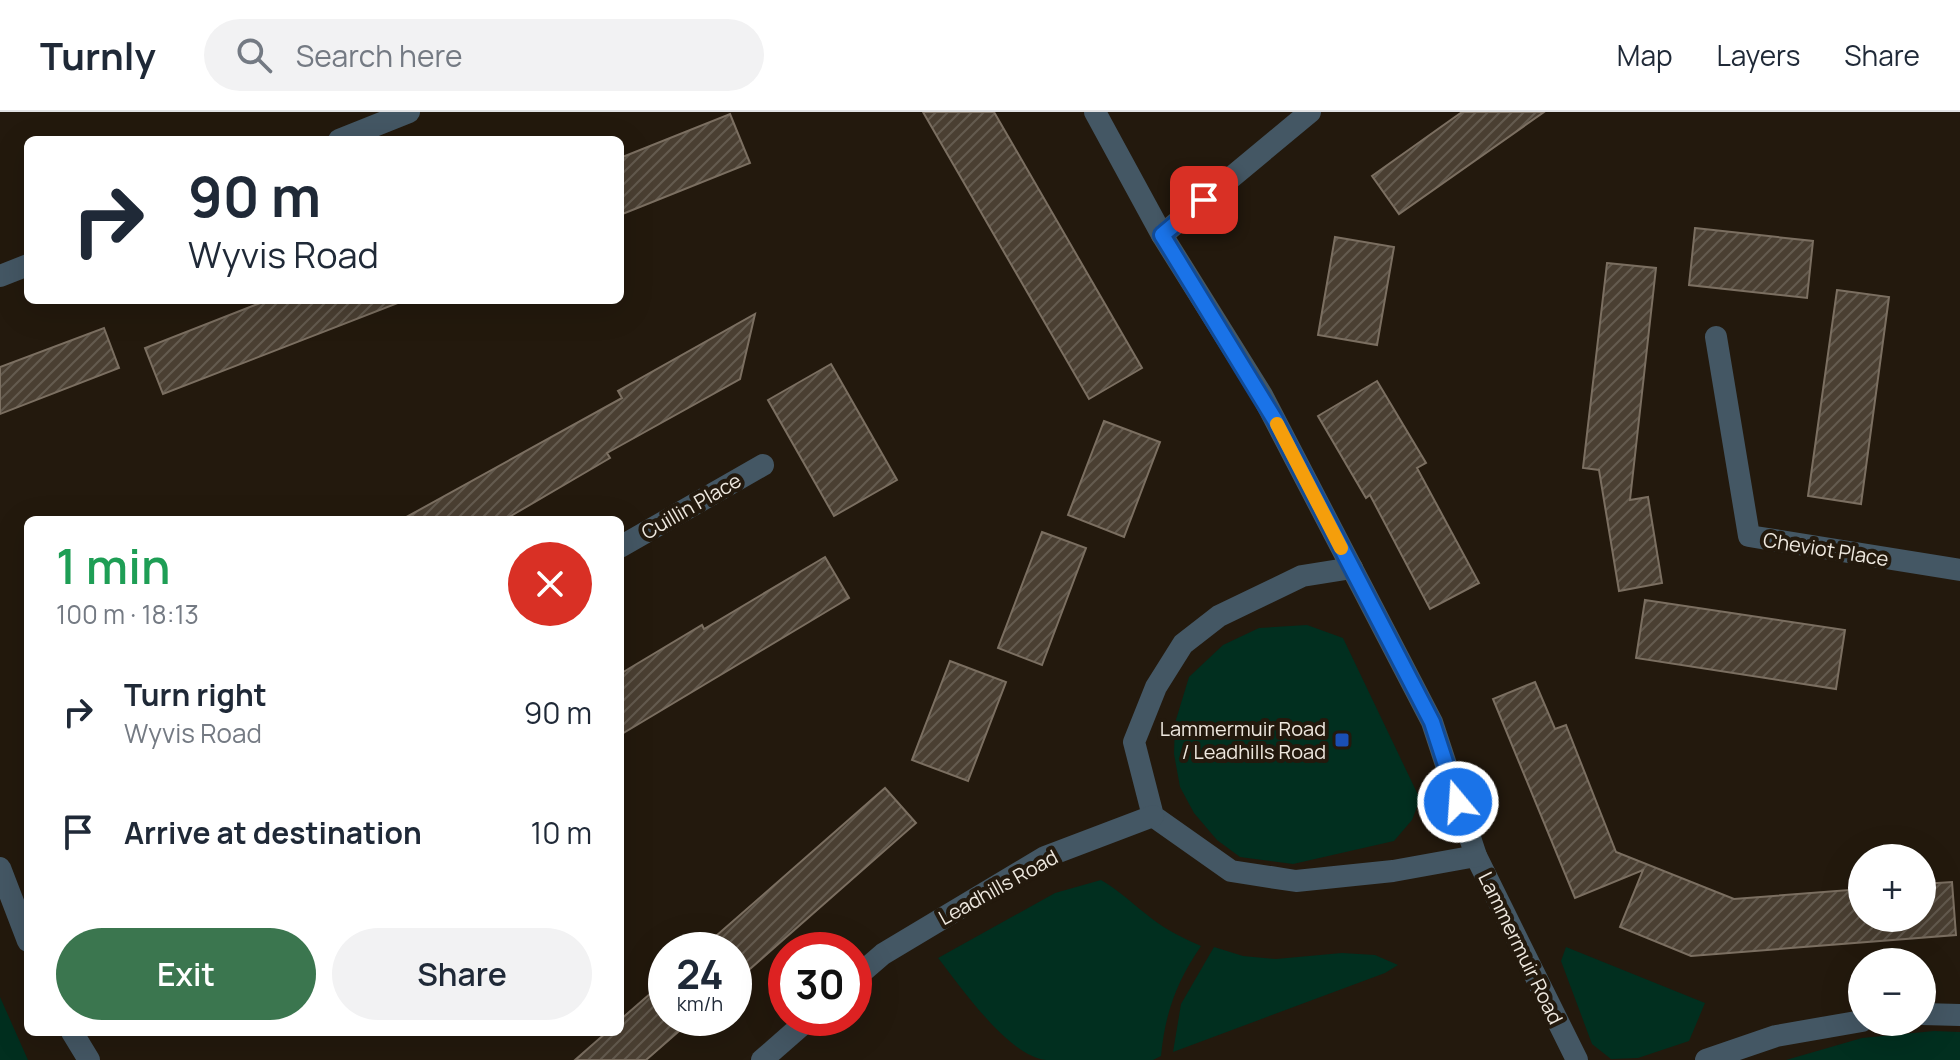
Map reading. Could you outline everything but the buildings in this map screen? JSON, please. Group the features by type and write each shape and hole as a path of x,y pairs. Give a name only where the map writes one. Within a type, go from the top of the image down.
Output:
{"street":[{"path":"349,136 409,112"},
{"name":"Lammermuir Road","path":"1095,112 1162,235 1262,395 1432,722 1476,856 1577,1060"},
{"path":"1162,235 1310,112"},
{"path":"0,276 24,267"},
{"name":"Cheviot Place","path":"1716,337 1749,536 1960,570"},
{"name":"Cuillin Place","path":"624,545 763,465"},
{"path":"1352,568 1302,576 1219,616 1183,644 1156,687 1134,742 1153,816 1231,871 1296,881 1393,871 1476,856"},
{"name":"Leadhills Road","path":"872,963 1045,857 1153,816"},
{"path":"0,868 20,894 24,918"},
{"path":"1936,1014 1960,1015"},
{"path":"1706,1060 1776,1036 1848,1023"},
{"path":"74,1036 89,1060"},
{"path":"762,1060 789,1036"}],"green space":[{"path":"1307,625 1343,638 1420,799 1412,820 1394,841 1293,864 1240,857 1217,840 1194,813 1180,787 1174,754 1175,723 1189,677 1223,645 1259,628"},
{"path":"1101,880 1163,926 1201,946 1174,998 1161,1056 1153,1060 1046,1060 1031,1056 1001,1034 938,958 1055,893"},
{"path":"1214,947 1243,956 1276,959 1342,953 1375,955 1398,965 1385,973 1173,1052 1181,1004"},
{"path":"1566,947 1705,1003 1689,1041 1638,1058 1611,1059 1592,1044 1561,961"},
{"path":"0,997 28,1060 0,1060"},
{"path":"1936,1031 1960,1032 1960,1060 1786,1060 1862,1038 1936,1036"}],"slow traffic":[{"path":"1277,424 1341,548"}],"place":[{"name":"Lammermuir Road / Leadhills Road","path":"1342,740"}],"route":[{"path":"1204,200 1162,235 1262,395 1432,722 1458,802"}]}
